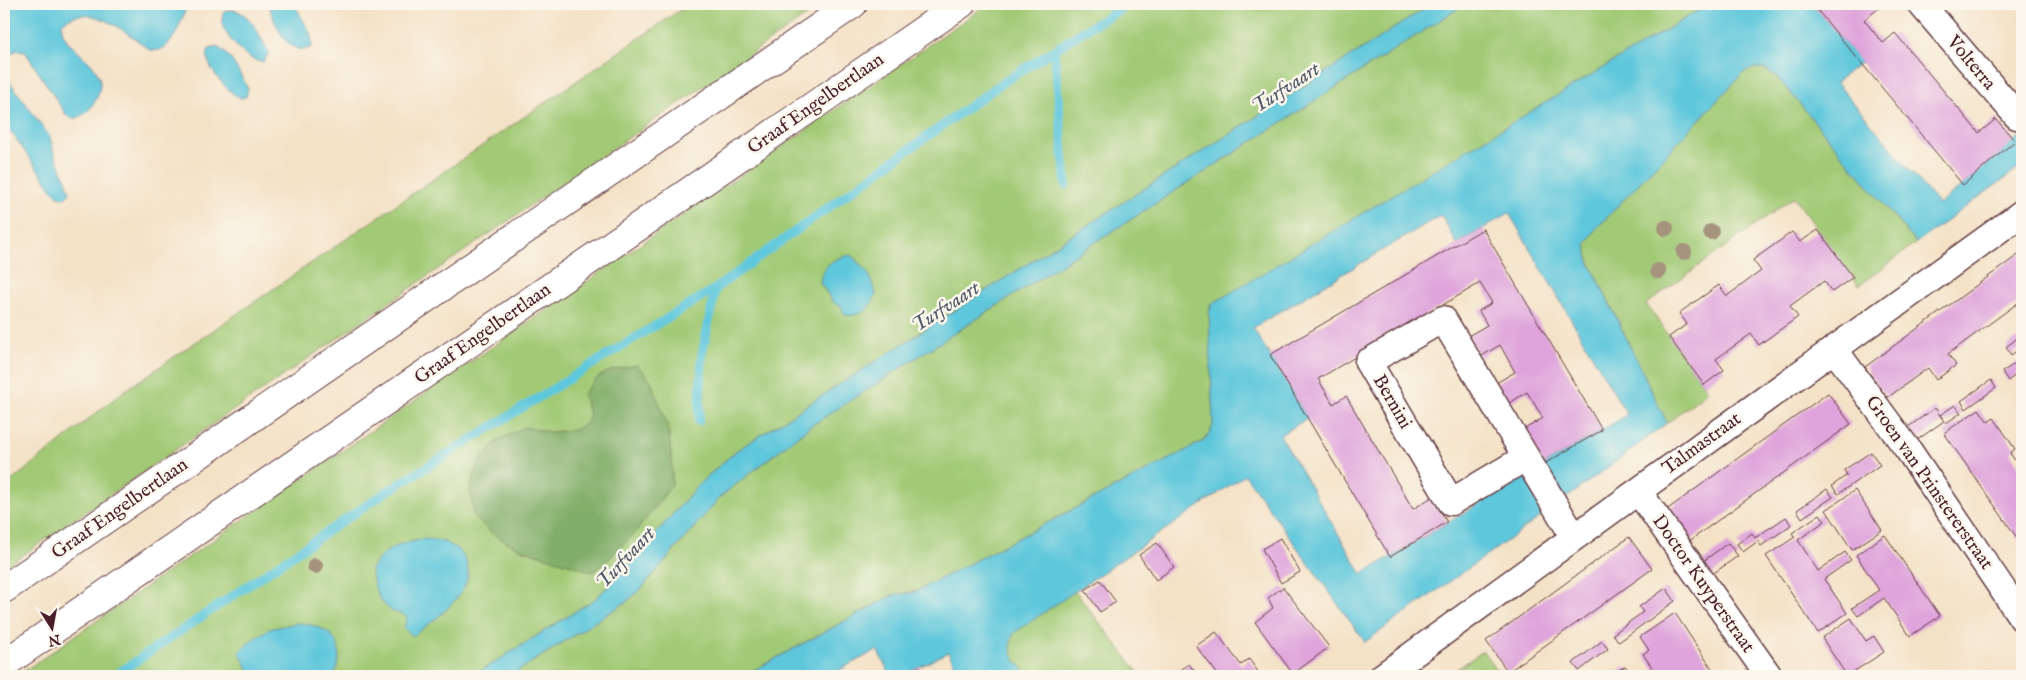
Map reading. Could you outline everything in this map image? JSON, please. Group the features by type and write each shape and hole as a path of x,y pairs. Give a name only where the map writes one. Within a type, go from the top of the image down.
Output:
{"main road":[{"name":"Graaf Engelbertlaan","path":"4,589 853,4"},
{"name":"Graaf Engelbertlaan","path":"4,664 961,4"}],"street":[{"name":"Volterra","path":"1921,4 2017,116 2022,112"},
{"name":"Talmastraat","path":"1400,671 1574,537 2022,213"},
{"name":"Bernini","path":"1530,464 1451,502 1368,362 1443,319 1574,537"},
{"name":"Groen van Prinstererstraat","path":"1834,349 1910,451 2022,618"},
{"name":"Doctor Kuyperstraat","path":"1638,491 1769,676"}],"green space":[{"path":"689,4 823,4 4,568 4,487 120,394"},
{"path":"988,4 1432,4 736,451 701,482 615,580 595,599 473,676 17,676"},
{"path":"1465,4 1709,4 1210,306 1213,425 1210,433 1202,442 915,592 893,595 743,676 510,676 626,602 640,590 721,496 809,427"},
{"path":"1752,67 1761,67 1778,78 1916,243 1859,286 1794,197 1646,304 1708,391 1667,423 1588,259 1586,244 1594,231 1743,73"},
{"path":"637,365 651,381 668,426 672,462 672,485 635,533 604,564 593,572 518,548 494,535 474,517 470,489 478,463 498,440 525,427 550,432 574,430 585,424 590,417 583,395 594,381 612,370"},
{"path":"1075,591 1141,676 1030,676 1013,657 1010,646 1013,633"},
{"path":"1483,651 1501,676 1447,676"}],"water":[{"path":"4,4 188,4 175,35 165,47 158,50 150,50 119,27 95,17 84,15 73,17 62,23 63,34 69,43 94,67 99,77 100,89 94,103 85,113 73,119 67,116 24,50 15,51 4,59"},
{"path":"268,4 294,4 311,34 312,47 303,50 295,48 289,43 278,28"},
{"path":"1432,4 1465,4 809,427 721,496 640,590 626,602 510,676 473,676 595,599 615,580 701,482 736,451"},
{"path":"1709,4 1812,4 1861,62 1836,82 1939,205 2022,135 2022,166 1916,243 1778,78 1761,68 1748,70 1743,73 1594,231 1586,244 1588,259 1667,423 1556,506 1365,642 1245,475 1014,633 1010,646 1011,652 1013,657 1030,676 961,676 948,652 902,676 891,676 877,650 828,676 743,676 893,595 915,592 1202,442 1210,433 1213,425 1209,313 1212,304","holes":["1509,213 1627,415 1362,574 1280,435 1308,418 1253,328 1441,215 1457,244"]},
{"path":"228,10 242,13 253,24 268,51 268,55 263,62 257,61 244,53 226,33 222,20 223,13"},
{"path":"216,47 226,54 235,65 248,89 246,97 240,98 229,90 212,69 209,62 209,49"},
{"path":"4,69 6,77 50,137 54,153 70,193 65,198 58,196 51,188 4,122"},
{"path":"851,255 868,273 876,294 865,311 856,315 845,315 841,306 834,303 820,283 823,271 830,263"},
{"path":"425,539 446,543 455,548 463,556 468,568 467,579 462,591 454,602 413,636 404,628 407,617 392,611 383,603 375,587 371,569 389,550 401,544"},
{"path":"297,623 312,625 332,636 339,649 339,657 333,676 252,676 239,652 253,639 269,629"}],"building":[{"path":"1884,4 1864,20 1883,43 1895,33 1979,133 1996,119 2015,141 1963,185 1813,5"},
{"path":"1483,229 1602,430 1544,464 1523,430 1543,418 1527,392 1508,404 1496,383 1515,372 1500,345 1480,357 1468,336 1487,325 1479,311 1492,303 1480,283 1318,379 1333,404 1346,396 1413,509 1432,497 1447,522 1390,557 1270,355"},
{"path":"1818,230 1853,277 1832,292 1824,281 1790,306 1798,317 1759,345 1751,334 1716,359 1724,370 1704,385 1669,337 1687,324 1679,313 1719,285 1727,296 1761,271 1753,260 1792,232 1800,242"},
{"path":"2022,252 2022,300 1948,354 1956,365 1936,380 1928,368 1887,398 1865,367"},
{"path":"2020,336 2022,347 2011,355 2006,347"},
{"path":"2017,362 2022,370 2008,381 2002,372"},
{"path":"1991,380 1996,388 1966,409 1961,401"},
{"path":"1828,393 1851,424 1688,542 1665,511"},
{"path":"1955,405 1961,413 1946,423 1940,415"},
{"path":"1935,408 1944,421 1917,440 1908,427"},
{"path":"1979,409 1988,422 1994,418 2015,449 2010,453 2022,471 2022,545 1944,433"},
{"path":"1871,452 1880,465 1838,494 1832,486 1847,475 1844,470"},
{"path":"1827,489 1833,497 1802,518 1797,510"},
{"path":"1855,490 1882,530 1852,550 1826,510"},
{"path":"1820,514 1825,521 1798,540 1818,571 1845,552 1851,560 1824,579 1847,613 1818,633 1766,556 1795,537 1792,533"},
{"path":"1786,517 1791,525 1761,546 1758,541 1743,552 1737,544 1752,533 1755,538"},
{"path":"1885,535 1940,616 1910,636 1884,598 1858,616 1852,608 1879,590 1856,555"},
{"path":"1629,537 1652,569 1508,672 1486,641"},
{"path":"1280,538 1300,572 1281,583 1262,549"},
{"path":"1157,543 1174,567 1156,580 1139,555"},
{"path":"1728,543 1738,556 1711,575 1702,562"},
{"path":"1100,580 1116,602 1100,612 1085,590"},
{"path":"1283,587 1329,647 1293,674 1255,622 1273,608 1268,598"},
{"path":"1666,588 1675,601 1619,642 1613,634 1643,612 1639,607"},
{"path":"1675,613 1717,676 1658,676 1643,654 1649,650 1640,637"},
{"path":"1851,618 1866,641 1874,636 1884,652 1847,676 1822,638"},
{"path":"1216,632 1241,665 1249,659 1261,676 1230,676 1228,674 1219,676 1196,646"},
{"path":"1602,641 1608,649 1579,671 1573,663"},
{"path":"1189,664 1198,676 1172,676"},
{"path":"1625,666 1633,676 1618,676 1615,673"},
{"path":"919,667 924,676 902,676"}],"waterway":[{"path":"114,676 383,494 716,288 999,85 1093,25 1130,4"},
{"path":"1054,50 1066,185"},
{"path":"699,421 702,354 716,288"}],"water label":[{"name":"Turfvaart","path":"1286,88"},
{"name":"Turfvaart","path":"946,307"},
{"name":"Turfvaart","path":"626,558"}]}
